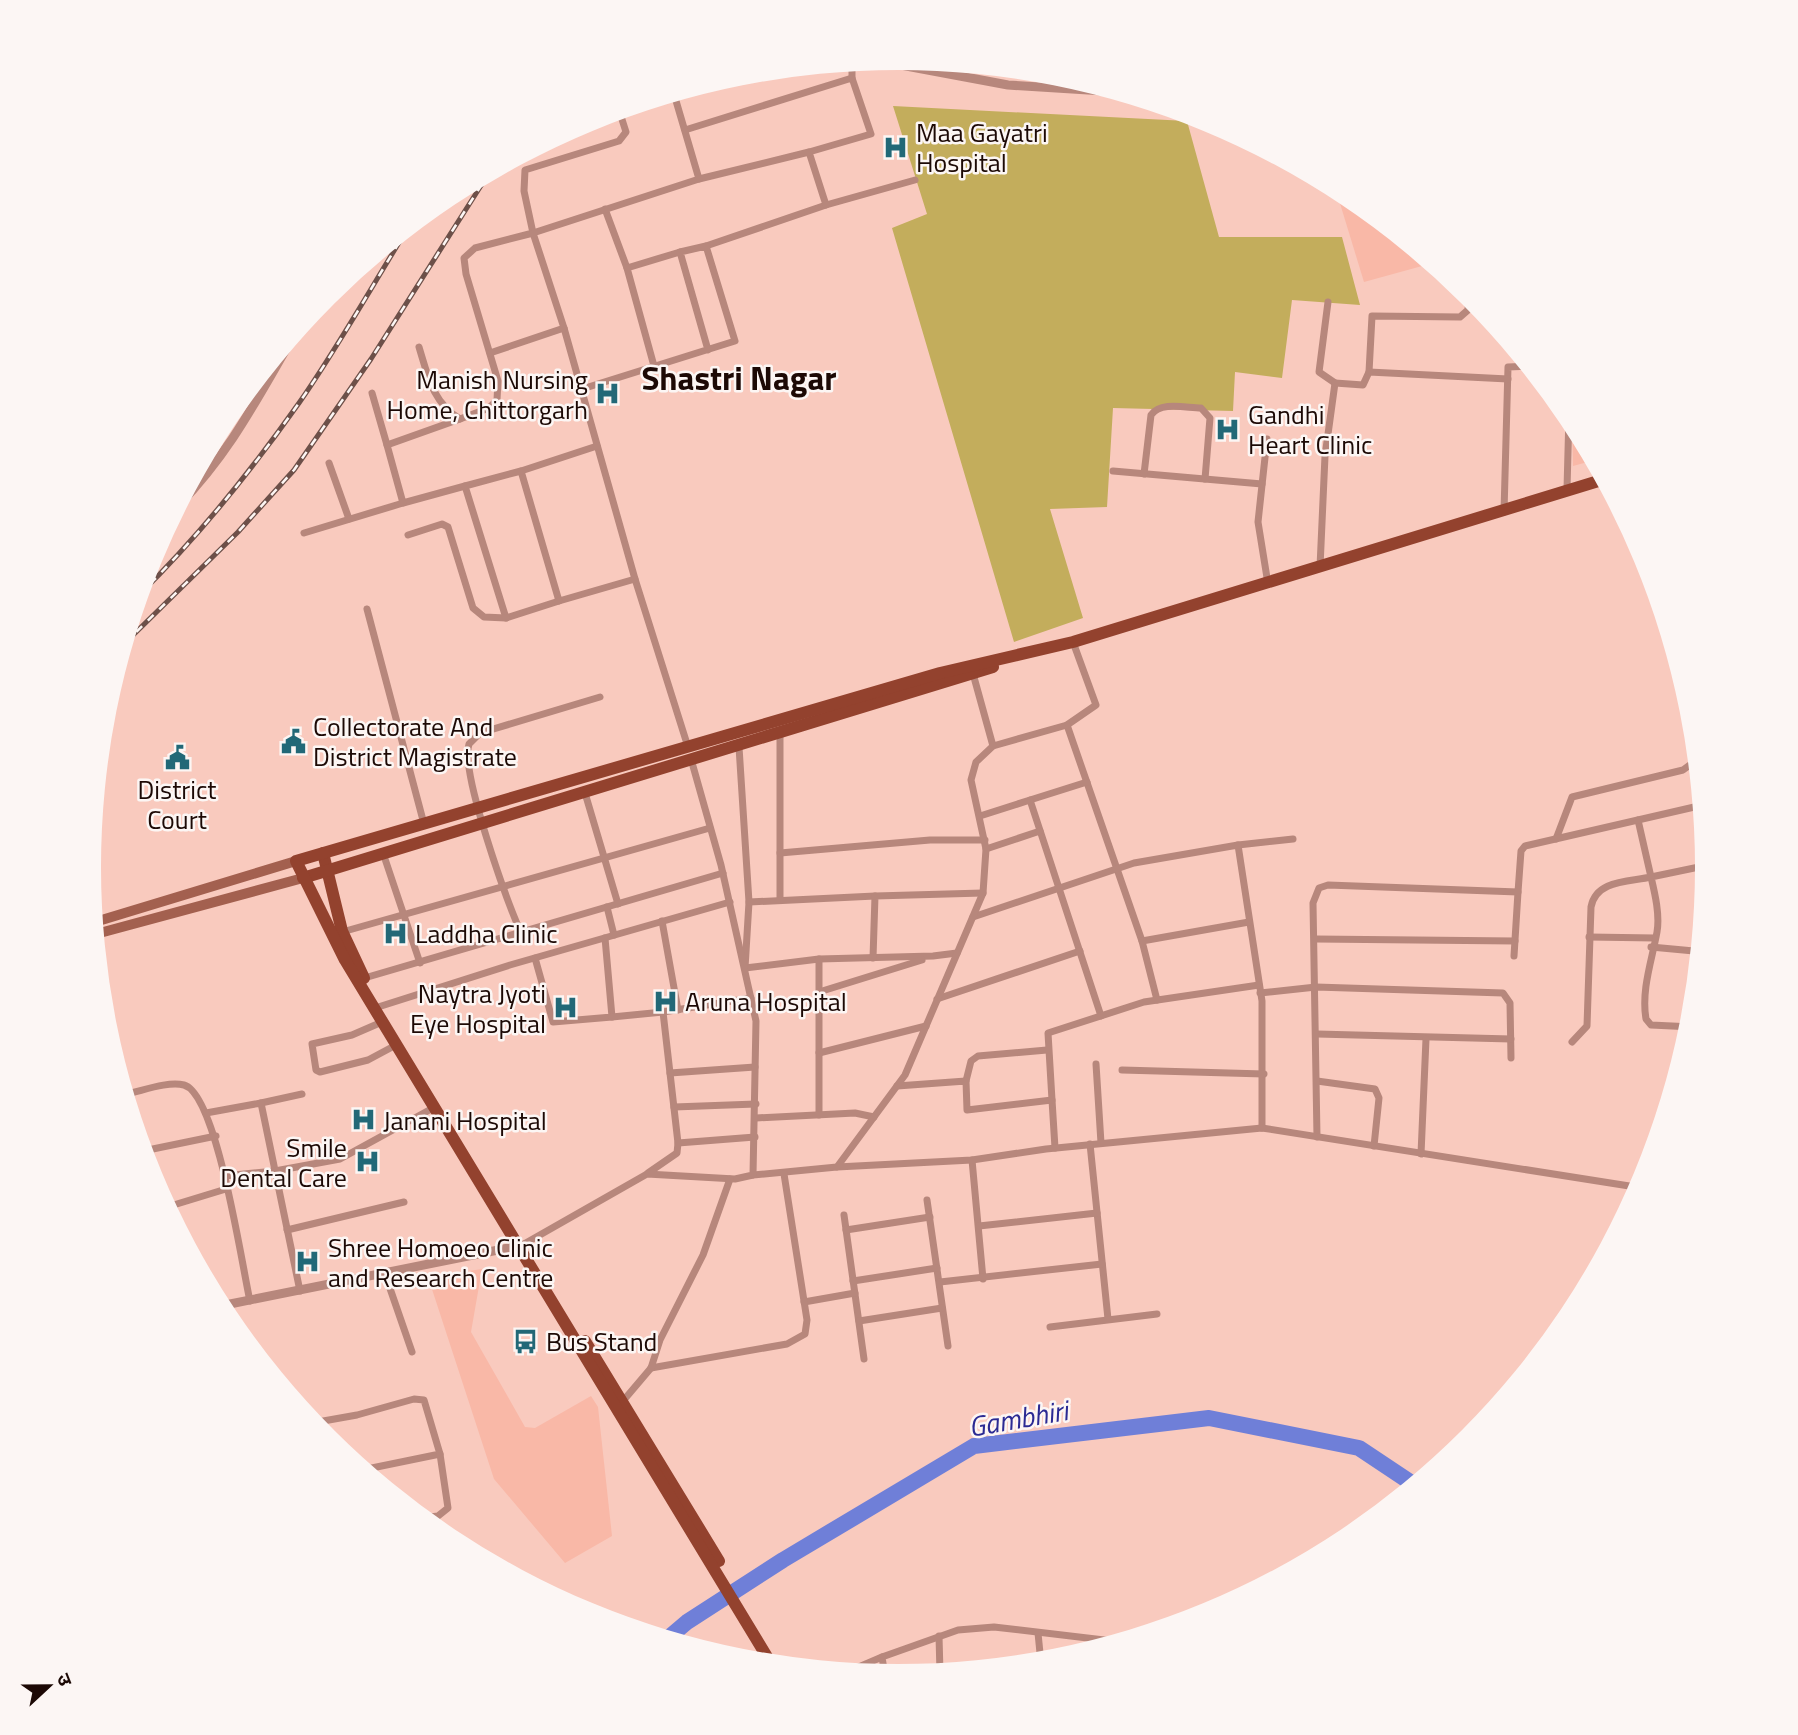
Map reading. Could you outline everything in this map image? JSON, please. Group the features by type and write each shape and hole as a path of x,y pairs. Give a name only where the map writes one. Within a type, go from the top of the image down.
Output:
{"main road":[{"path":"104,932 303,878 484,824 780,734 972,670 1320,569 1504,513 1567,489 1596,481"},
{"path":"103,920 687,745 972,670"},
{"path":"323,853 337,933 438,1112"},
{"path":"296,861 303,878 350,951 361,979"},
{"path":"153,904 158,917"},
{"path":"378,1007 382,1022 396,1045 775,1655"},
{"path":"521,1246 623,1401 629,1421 765,1653"}],"street":[{"path":"934,71 1008,85 1072,89"},
{"path":"387,444 489,408 498,400 498,381 464,258 475,248 533,233 699,179 871,134 852,72"},
{"path":"685,130 852,78"},
{"path":"676,102 699,179"},
{"path":"623,120 626,132 620,141 525,170 524,191 533,233 565,328 635,579 692,761 730,902 756,1021 753,1175"},
{"path":"809,152 826,205"},
{"path":"627,268 915,180"},
{"path":"605,209 627,268 654,366"},
{"path":"582,389 735,341 706,246"},
{"path":"680,252 708,349"},
{"path":"1328,302 1318,372 1335,383 1363,385 1369,372 1372,316 1460,317 1468,309"},
{"path":"490,353 565,328"},
{"path":"419,347 431,388 444,410 460,419"},
{"path":"1504,513 1508,367 1519,366"},
{"path":"201,482 248,420 274,372"},
{"path":"1369,372 1508,379"},
{"path":"1320,569 1325,456 1335,383"},
{"path":"372,393 403,503"},
{"path":"1144,474 1151,415 1154,410 1162,407 1201,408 1209,414 1210,424 1205,479"},
{"path":"1567,489 1568,434"},
{"path":"1267,439 1258,522 1268,584"},
{"path":"304,533 521,471 597,446"},
{"path":"330,463 349,519"},
{"path":"521,471 559,601"},
{"path":"1113,471 1262,484"},
{"path":"465,486 506,618"},
{"path":"408,535 442,524 448,527 474,608 484,617 506,618 635,579"},
{"path":"367,610 424,824"},
{"path":"837,1167 905,1075 983,893 986,849 971,780 972,769 993,746 1067,725 1096,705 1073,642"},
{"path":"972,670 993,746"},
{"path":"520,933 502,886 484,824 468,767 467,750 473,738 480,733 600,697"},
{"path":"1067,725 1142,941 1157,1000"},
{"path":"780,734 780,900"},
{"path":"738,747 749,902 745,968"},
{"path":"1556,839 1572,797 1683,770 1690,765"},
{"path":"980,816 1087,782"},
{"path":"585,793 618,904"},
{"path":"1030,800 1101,1016"},
{"path":"1514,956 1521,849 1694,807"},
{"path":"1638,820 1658,918 1651,947 1645,1014 1647,1022 1680,1026"},
{"path":"337,933 710,828"},
{"path":"986,849 1041,831"},
{"path":"973,917 1134,863 1238,845 1293,839"},
{"path":"779,853 930,840 985,840"},
{"path":"1238,845 1260,993 1264,1074 1262,1128"},
{"path":"383,853 419,963"},
{"path":"1572,1042 1587,1026 1591,907 1598,890 1696,868"},
{"path":"361,979 723,873"},
{"path":"1317,1137 1315,894 1324,886 1518,892"},
{"path":"749,902 983,893"},
{"path":"873,958 875,896"},
{"path":"378,1007 730,902"},
{"path":"607,907 614,935"},
{"path":"662,921 678,1010"},
{"path":"1142,941 1249,922"},
{"path":"1590,937 1655,938"},
{"path":"605,938 612,1017"},
{"path":"1316,939 1515,941"},
{"path":"1651,947 1692,951"},
{"path":"937,999 1080,951"},
{"path":"745,968 819,958 933,956 957,953"},
{"path":"819,992 933,956"},
{"path":"536,958 553,1022 663,1012 751,998"},
{"path":"819,958 819,1115"},
{"path":"1055,1148 1047,1033 1157,1000 1259,985"},
{"path":"1260,993 1316,987 1503,993 1510,1003 1511,1059"},
{"path":"232,1304 521,1246 647,1174 677,1153 678,1143 663,1012"},
{"path":"382,1022 352,1035 312,1044 316,1070 320,1072 368,1060 396,1045"},
{"path":"819,1054 926,1026"},
{"path":"1317,1034 1426,1039 1511,1039"},
{"path":"1421,1154 1426,1039"},
{"path":"1047,1050 978,1056 971,1061 966,1082 967,1110 1052,1100"},
{"path":"1096,1065 1101,1143"},
{"path":"670,1073 755,1067"},
{"path":"1122,1070 1264,1074"},
{"path":"1317,1081 1375,1089 1379,1098 1374,1146"},
{"path":"897,1086 966,1082"},
{"path":"135,1093 184,1085 195,1095 206,1113 216,1136 250,1301"},
{"path":"206,1113 302,1094"},
{"path":"261,1103 300,1291"},
{"path":"674,1107 756,1104"},
{"path":"224,1176 275,1171 340,1159 438,1112"},
{"path":"756,1118 855,1113 874,1117"},
{"path":"647,1174 730,1179 837,1167 972,1160 1090,1144 1262,1128 1630,1186"},
{"path":"153,1149 216,1136"},
{"path":"678,1143 755,1137"},
{"path":"1090,1144 1108,1319"},
{"path":"972,1160 983,1279"},
{"path":"651,1368 802,1339 807,1329 784,1174"},
{"path":"623,1401 651,1368 660,1340 704,1255 730,1179"},
{"path":"177,1204 226,1189"},
{"path":"927,1200 948,1346"},
{"path":"287,1230 404,1202"},
{"path":"979,1227 1097,1213"},
{"path":"844,1215 864,1359"},
{"path":"846,1230 930,1217"},
{"path":"940,1282 1102,1264"},
{"path":"853,1281 937,1268"},
{"path":"385,1274 412,1352"},
{"path":"803,1302 855,1293"},
{"path":"859,1321 942,1308"},
{"path":"1050,1328 1157,1314"},
{"path":"324,1420 420,1398 427,1404 450,1502 448,1508 436,1516"},
{"path":"373,1467 440,1454"},
{"path":"866,1664 958,1630 994,1627 1098,1640"},
{"path":"1038,1633 1040,1652"},
{"path":"939,1636 940,1663"},
{"path":"882,1657 883,1664"}],"shaded area":[{"path":"893,106 1177,120 1188,125 1219,237 1342,237 1360,305 1292,300 1282,378 1235,372 1233,411 1113,408 1107,507 1050,509 1083,618 1014,642 892,228 927,214"},
{"path":"1340,203 1422,266 1364,282"},
{"path":"1572,441 1586,462 1573,466"},
{"path":"482,1269 471,1332 525,1427 535,1428 591,1396 598,1407 612,1536 565,1563 494,1479 428,1277"}],"waterway":[{"name":"Gambhiri","path":"675,1632 783,1560 974,1446 1209,1418 1359,1448 1408,1481"}],"railway":[{"path":"138,630 238,532 294,470 371,359 478,191"},
{"path":"156,578 203,527 281,428 327,360 394,251"}],"place":[{"name":"Maa Gayatri Hospital","path":"896,147"},
{"name":"Manish Nursing Home, Chittorgarh","path":"608,394"},
{"name":"Gandhi Heart Clinic","path":"1228,429"},
{"name":"Collectorate And District Magistrate","path":"293,741"},
{"name":"District Court","path":"177,757"},
{"name":"Laddha Clinic","path":"395,933"},
{"name":"Aruna Hospital","path":"665,1001"},
{"name":"Naytra Jyoti Eye Hospital","path":"566,1008"},
{"name":"Janani Hospital","path":"363,1120"},
{"name":"Smile Dental Care","path":"367,1162"},
{"name":"Shree Homoeo Clinic and Research Centre","path":"308,1262"},
{"name":"Bus Stand","path":"526,1341"}],"district":[{"name":"Shastri Nagar","path":"739,378"}]}
